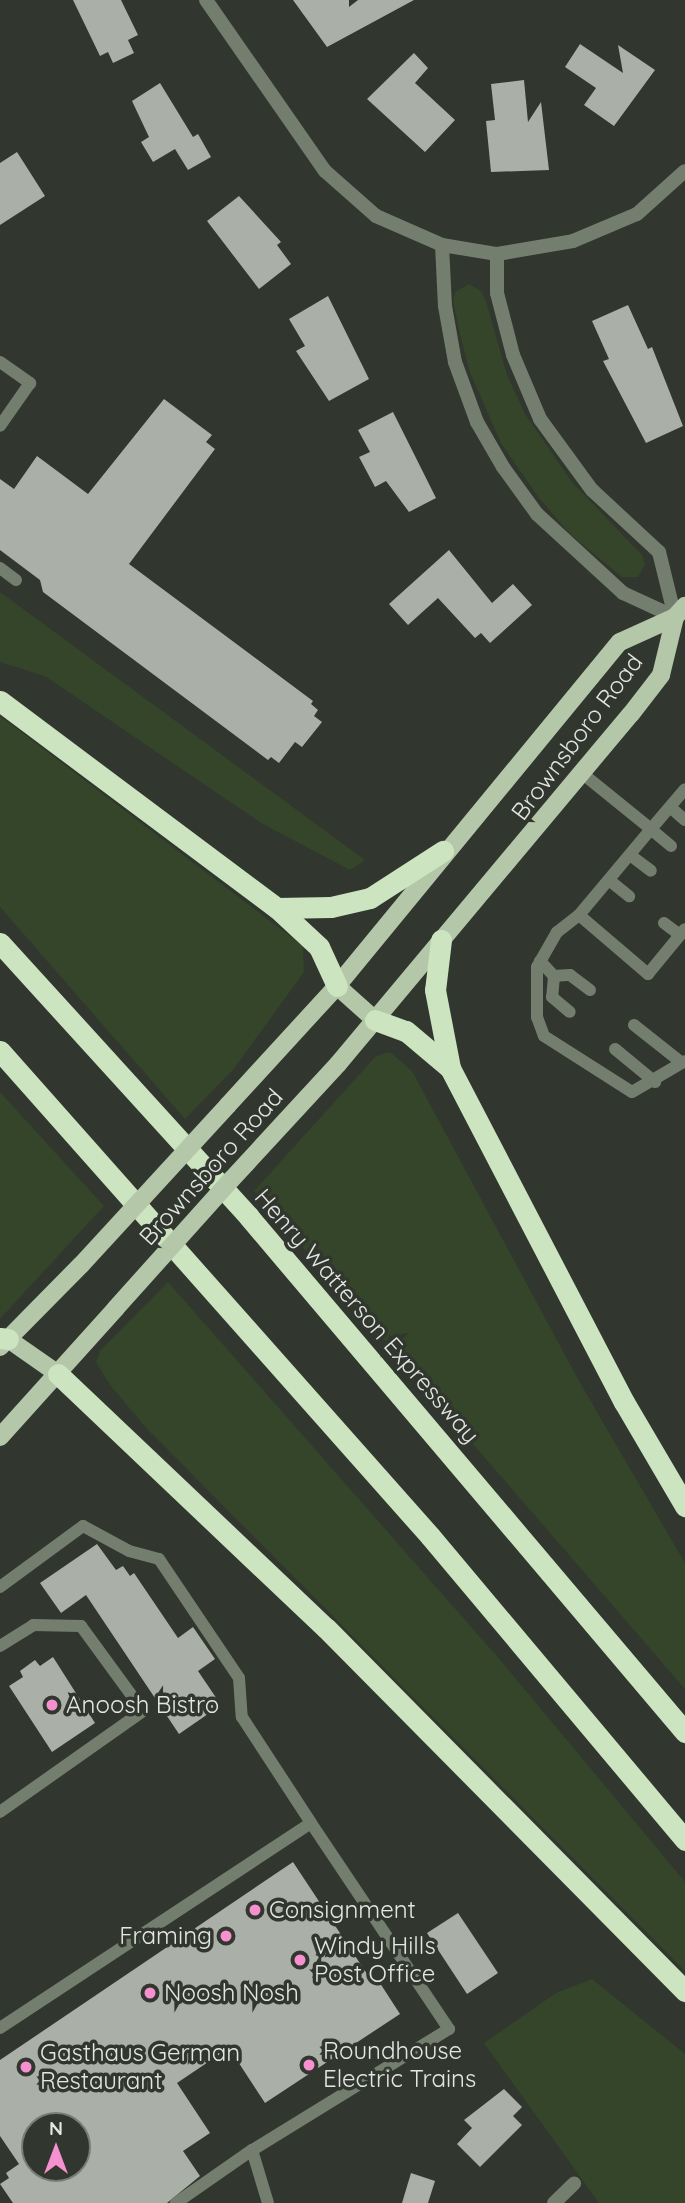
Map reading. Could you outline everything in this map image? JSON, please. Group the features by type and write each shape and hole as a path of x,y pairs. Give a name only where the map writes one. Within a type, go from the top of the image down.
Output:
{"highway":[{"path":"0,701 277,908 319,947 337,986"},
{"path":"277,908 331,906 370,898 443,851"},
{"path":"441,940 435,990 450,1069 624,1402 685,1506"},
{"name":"Henry Watterson Expressway","path":"0,943 249,1217 685,1732"},
{"path":"375,1020 406,1031 450,1069"},
{"path":"0,1051 430,1536 685,1840"},
{"path":"58,1374 326,1628 685,1991"}],"main road":[{"name":"Brownsboro Road","path":"0,1437 375,1020 583,774 661,675 680,611"},
{"name":"Brownsboro Road","path":"3,1342 81,1265 337,986 443,851 620,642 680,611"},
{"path":"337,986 375,1020"},
{"path":"3,1342 58,1374"}],"street":[{"path":"206,0 325,171 376,216 442,245 497,254 573,241 616,225 655,200 685,171"},
{"path":"442,245 445,306 455,362 477,422 503,467 537,514 623,593 680,611"},
{"path":"497,254 497,293 513,355 540,419 592,490 659,552 680,611"},
{"path":"554,2203 574,2184"}],"lane":[{"path":"0,362 30,383 0,426"},
{"path":"0,568 16,579"},
{"path":"583,774 671,846"},
{"path":"634,1025 683,1062 655,1082 632,1091 544,1036 537,1017 540,961 557,932 579,915 685,789"},
{"path":"670,807 685,820"},
{"path":"630,855 651,871"},
{"path":"609,880 629,896"},
{"path":"579,915 648,974 682,932 664,923"},
{"path":"540,961 554,976 552,997 570,1012"},
{"path":"554,976 570,975 590,990"},
{"path":"615,1049 655,1082"},
{"path":"0,1587 83,1526 129,1551 159,1559 239,1678 242,1717 449,2029 252,2150 176,2203"},
{"path":"0,1646 33,1625 81,1626 143,1711 0,1812"},
{"path":"0,2028 311,1823"},
{"path":"252,2150 268,2203"}],"green space":[{"path":"469,284 481,291 486,301 507,375 525,414 572,482 642,555 645,564 638,577 622,577 571,535 539,498 501,443 469,370 453,301 455,292"},
{"path":"0,592 365,860 350,870 261,823 45,676 0,662"},
{"path":"0,716 303,946 304,972 233,1070 185,1119 0,907"},
{"path":"390,1052 412,1071 579,1381 685,1563 685,1689 254,1191 376,1056"},
{"path":"0,1092 104,1206 0,1319"},
{"path":"168,1282 502,1662 685,1882 685,1971 147,1429 110,1385 96,1362 100,1351"},
{"path":"592,1979 685,2054 685,2203 599,2203 484,2043 556,1993"}],"building":[{"path":"73,0 121,0 138,35 128,40 134,53 113,63 108,52 100,56"},
{"path":"293,0 349,0 349,7 358,0 414,0 327,47"},
{"path":"580,44 623,73 618,45 655,70 614,126 584,105 596,88 565,67"},
{"path":"414,53 428,68 415,83 455,120 425,152 367,99"},
{"path":"524,80 528,122 541,102 549,170 491,172 486,121 495,120 491,84"},
{"path":"160,83 193,137 198,134 211,157 188,170 175,149 153,162 141,142 149,137 132,101"},
{"path":"17,152 45,196 0,225 0,163"},
{"path":"239,196 281,242 277,245 291,264 259,289 207,221"},
{"path":"328,296 369,379 329,401 296,351 305,346 289,319"},
{"path":"628,305 648,349 652,347 683,426 646,443 603,361 609,359 592,321"},
{"path":"164,399 212,435 206,442 215,449 129,564 313,701 311,704 318,710 314,716 322,722 302,747 295,742 279,763 271,757 268,760 43,592 40,580 0,550 0,479 14,489 37,456 88,494"},
{"path":"393,412 436,498 409,512 386,481 375,487 359,457 370,452 358,430"},
{"path":"449,550 492,603 513,584 532,605 490,643 481,633 475,638 438,598 408,625 389,604"},
{"path":"97,1544 116,1570 123,1566 130,1576 134,1573 178,1638 193,1627 215,1659 198,1671 221,1705 179,1734 86,1595 61,1613 40,1583"},
{"path":"53,1657 95,1723 52,1752 9,1686 23,1677 20,1671 35,1660 40,1666"},
{"path":"293,1862 373,1983 378,1980 400,2014 265,2103 229,2048 177,2083 210,2133 183,2151 200,2176 167,2203 13,2203 0,2184 9,2178 6,2173 19,2164 0,2136 0,2060"},
{"path":"458,1913 498,1973 467,1994 427,1933"},
{"path":"504,2089 522,2107 513,2116 522,2125 480,2167 457,2144 472,2128 464,2120"},
{"path":"411,2173 435,2181 428,2203 402,2203"}],"place":[{"name":"Anoosh Bistro","path":"52,1705"},
{"name":"Consignment","path":"255,1910"},
{"name":"Framing","path":"226,1936"},
{"name":"Windy Hills Post Office","path":"300,1960"},
{"name":"Noosh Nosh","path":"150,1993"},
{"name":"Roundhouse Electric Trains","path":"309,2065"},
{"name":"Gasthaus German Restaurant","path":"26,2067"}]}
